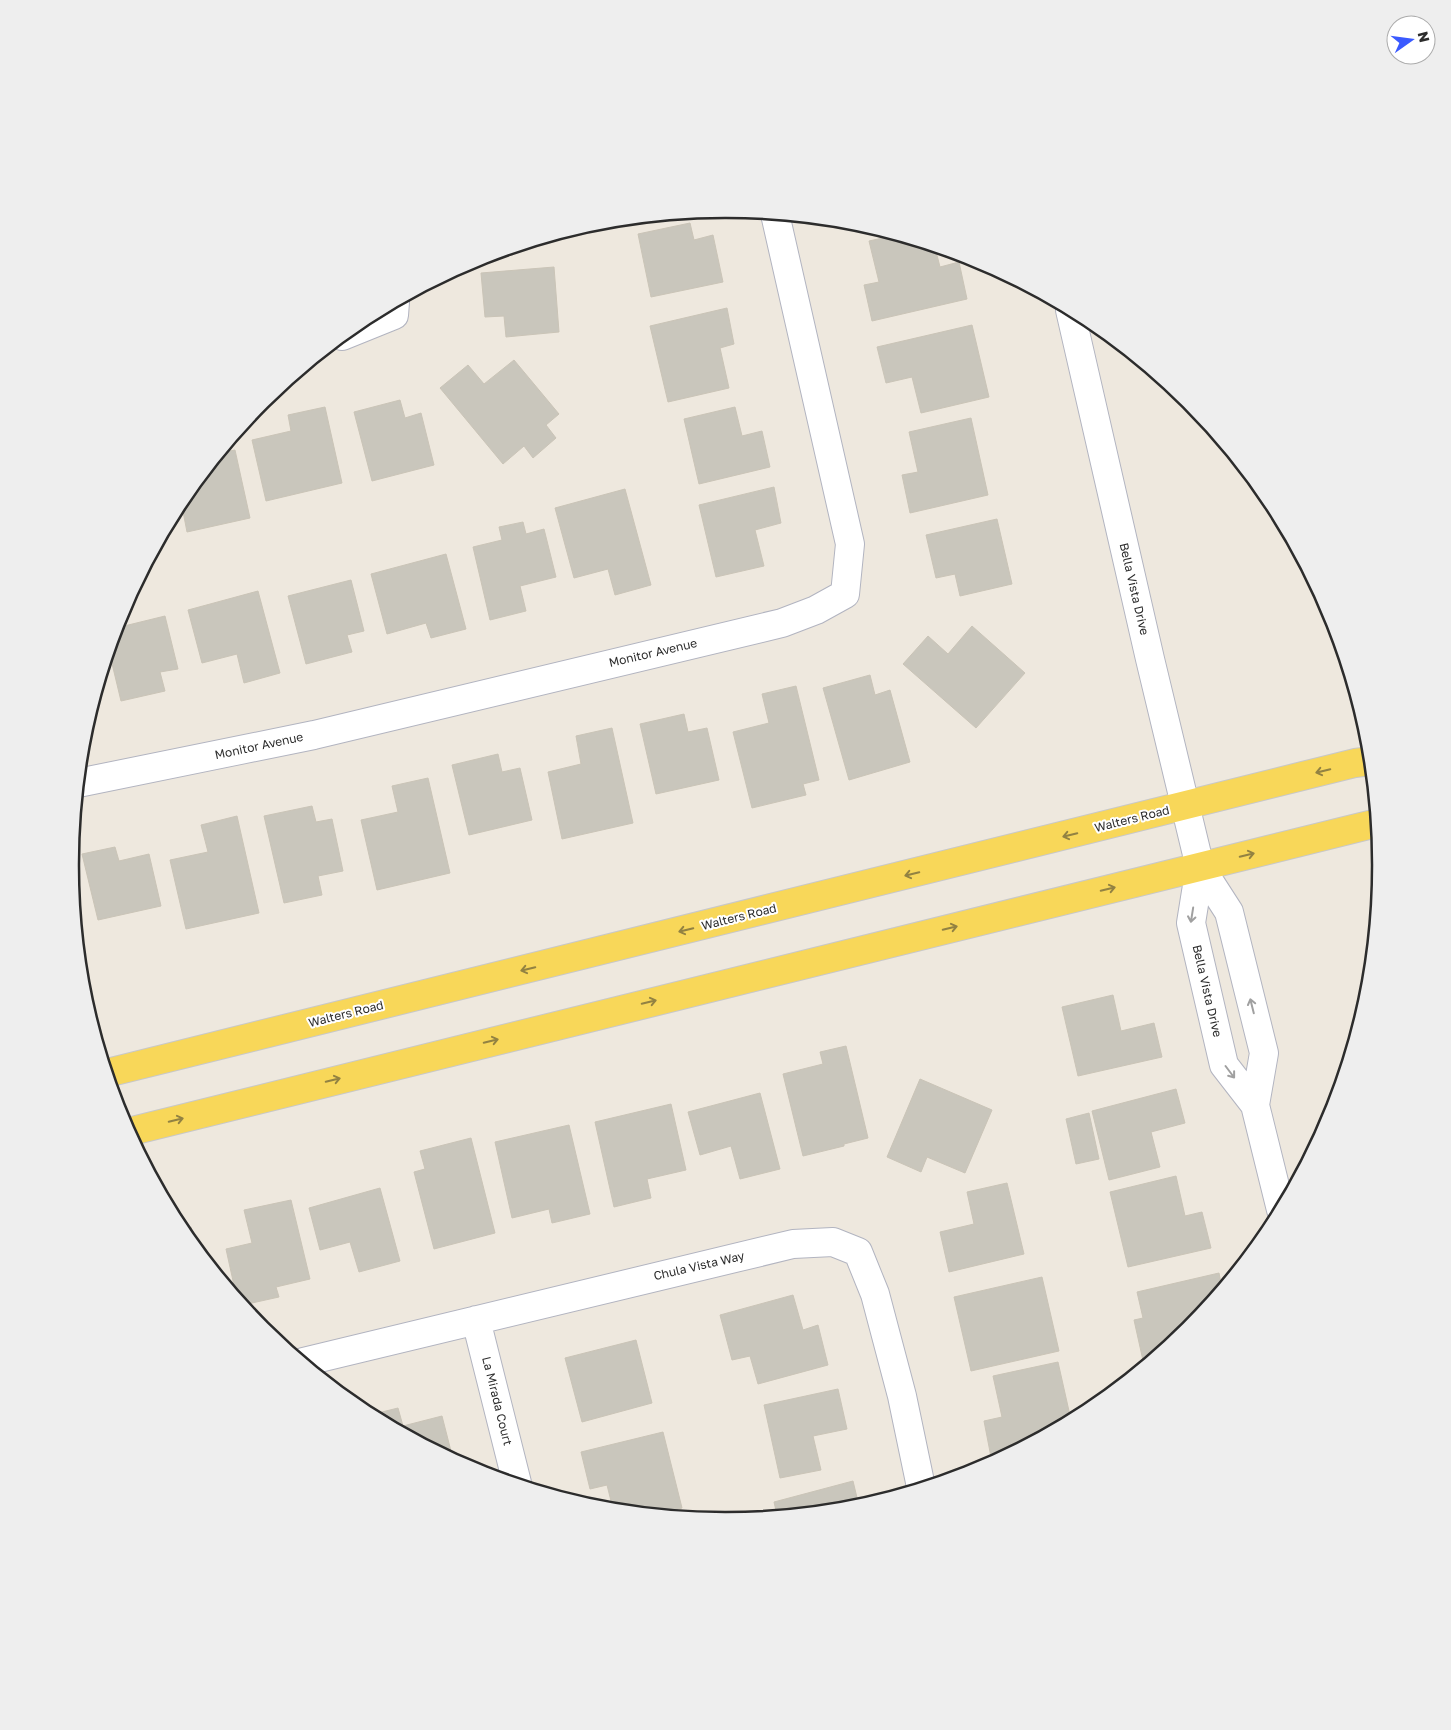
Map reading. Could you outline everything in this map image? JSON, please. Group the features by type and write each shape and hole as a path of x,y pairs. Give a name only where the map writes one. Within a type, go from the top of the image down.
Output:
{"main road":[{"name":"Walters Road","path":"113,1072 1364,762"},
{"path":"136,1130 1371,825"}],"street":[{"name":"Monitor Avenue","path":"84,782 314,735 782,623 816,610 845,594 850,544 777,221"},
{"path":"369,325 394,315 394,310"},
{"name":"Bella Vista Drive","path":"1072,319 1200,867 1228,912 1264,1053 1255,1105 1278,1200"},
{"name":"Bella Vista Drive","path":"1200,867 1191,923 1224,1065 1255,1105"},
{"name":"Chula Vista Way","path":"310,1360 793,1244 833,1242 858,1252 875,1294 902,1396 920,1481"},
{"name":"La Mirada Court","path":"476,1320 515,1476"}],"building":[{"path":"690,223 694,240 713,235 723,282 651,297 638,234"},
{"path":"883,238 937,254 940,267 959,262 967,299 872,321 864,285 879,282 869,241"},
{"path":"554,267 559,332 506,337 504,316 485,317 481,273"},
{"path":"727,308 734,344 720,348 729,388 668,402 650,326"},
{"path":"972,325 989,397 921,413 912,377 886,383 877,347"},
{"path":"514,360 559,414 546,425 556,438 533,458 524,446 503,464 440,388 468,365 484,384"},
{"path":"400,400 405,418 421,413 434,465 372,481 354,412"},
{"path":"325,407 342,483 266,501 252,440 291,431 288,415"},
{"path":"735,407 742,436 762,431 770,467 699,484 684,419"},
{"path":"971,418 988,495 910,513 902,475 918,472 909,432"},
{"path":"235,450 250,518 187,532 183,513 212,471 229,451"},
{"path":"774,487 781,523 755,530 764,566 716,577 699,505"},
{"path":"625,489 651,585 615,595 608,569 574,578 555,508"},
{"path":"997,519 1012,584 960,596 955,574 936,578 926,535"},
{"path":"523,522 526,534 544,529 556,577 520,586 526,611 490,620 473,547 502,540 499,527"},
{"path":"446,554 466,629 431,638 426,623 387,634 371,574"},
{"path":"351,580 364,631 347,635 352,652 306,664 288,596"},
{"path":"258,591 280,673 244,683 237,654 202,663 188,610"},
{"path":"165,616 178,669 160,672 165,691 121,701 112,662 125,626"},
{"path":"972,626 1025,673 976,728 903,664 928,636 948,654"},
{"path":"870,675 875,695 890,690 910,762 849,780 823,688"},
{"path":"796,686 819,780 803,784 806,795 752,808 733,732 769,723 762,694"},
{"path":"684,714 688,732 707,728 719,780 656,794 640,724"},
{"path":"612,728 633,823 562,839 548,772 581,764 576,736"},
{"path":"498,754 502,772 520,768 532,820 469,835 452,765"},
{"path":"428,778 450,873 377,890 361,820 398,812 392,786"},
{"path":"312,806 316,822 332,819 343,871 318,876 322,895 284,903 264,816"},
{"path":"237,816 259,913 186,929 170,860 208,852 201,825"},
{"path":"115,847 119,861 149,854 161,906 98,920 82,854"},
{"path":"1113,995 1121,1031 1154,1023 1162,1057 1078,1076 1062,1007"},
{"path":"846,1046 868,1138 803,1156 783,1074 823,1064 820,1052"},
{"path":"920,1079 992,1110 965,1173 927,1157 921,1172 887,1157"},
{"path":"1176,1089 1185,1123 1151,1132 1160,1167 1109,1180 1092,1111"},
{"path":"760,1093 780,1169 740,1179 731,1146 700,1155 688,1112"},
{"path":"671,1104 686,1170 647,1179 651,1198 614,1207 595,1122"},
{"path":"1089,1113 1099,1159 1076,1164 1066,1119"},
{"path":"569,1125 590,1214 552,1223 549,1209 512,1218 495,1142"},
{"path":"471,1138 495,1233 434,1249 414,1172 425,1169 420,1151"},
{"path":"1176,1176 1185,1216 1202,1212 1211,1248 1128,1267 1110,1192"},
{"path":"1007,1183 1024,1254 949,1272 940,1232 974,1224 967,1192"},
{"path":"380,1188 400,1261 359,1272 350,1242 320,1250 309,1208"},
{"path":"291,1200 310,1279 276,1287 279,1297 251,1303 234,1285 226,1249 252,1243 244,1210"},
{"path":"1219,1273 1221,1281 1183,1322 1143,1359 1134,1320 1143,1318 1137,1292"},
{"path":"1042,1277 1059,1351 971,1371 954,1297"},
{"path":"793,1295 803,1330 818,1325 828,1365 758,1384 750,1356 732,1360 720,1315"},
{"path":"636,1340 652,1403 582,1422 565,1358"},
{"path":"1058,1362 1069,1413 991,1455 984,1421 1002,1417 993,1376"},
{"path":"838,1389 847,1429 813,1436 821,1470 780,1478 764,1405"},
{"path":"398,1408 403,1425 402,1425 381,1412"},
{"path":"442,1416 451,1450 404,1426"},
{"path":"663,1432 682,1508 677,1509 641,1506 611,1501 607,1485 590,1489 581,1452"},
{"path":"853,1481 857,1498 810,1506 776,1509 774,1502"}]}
